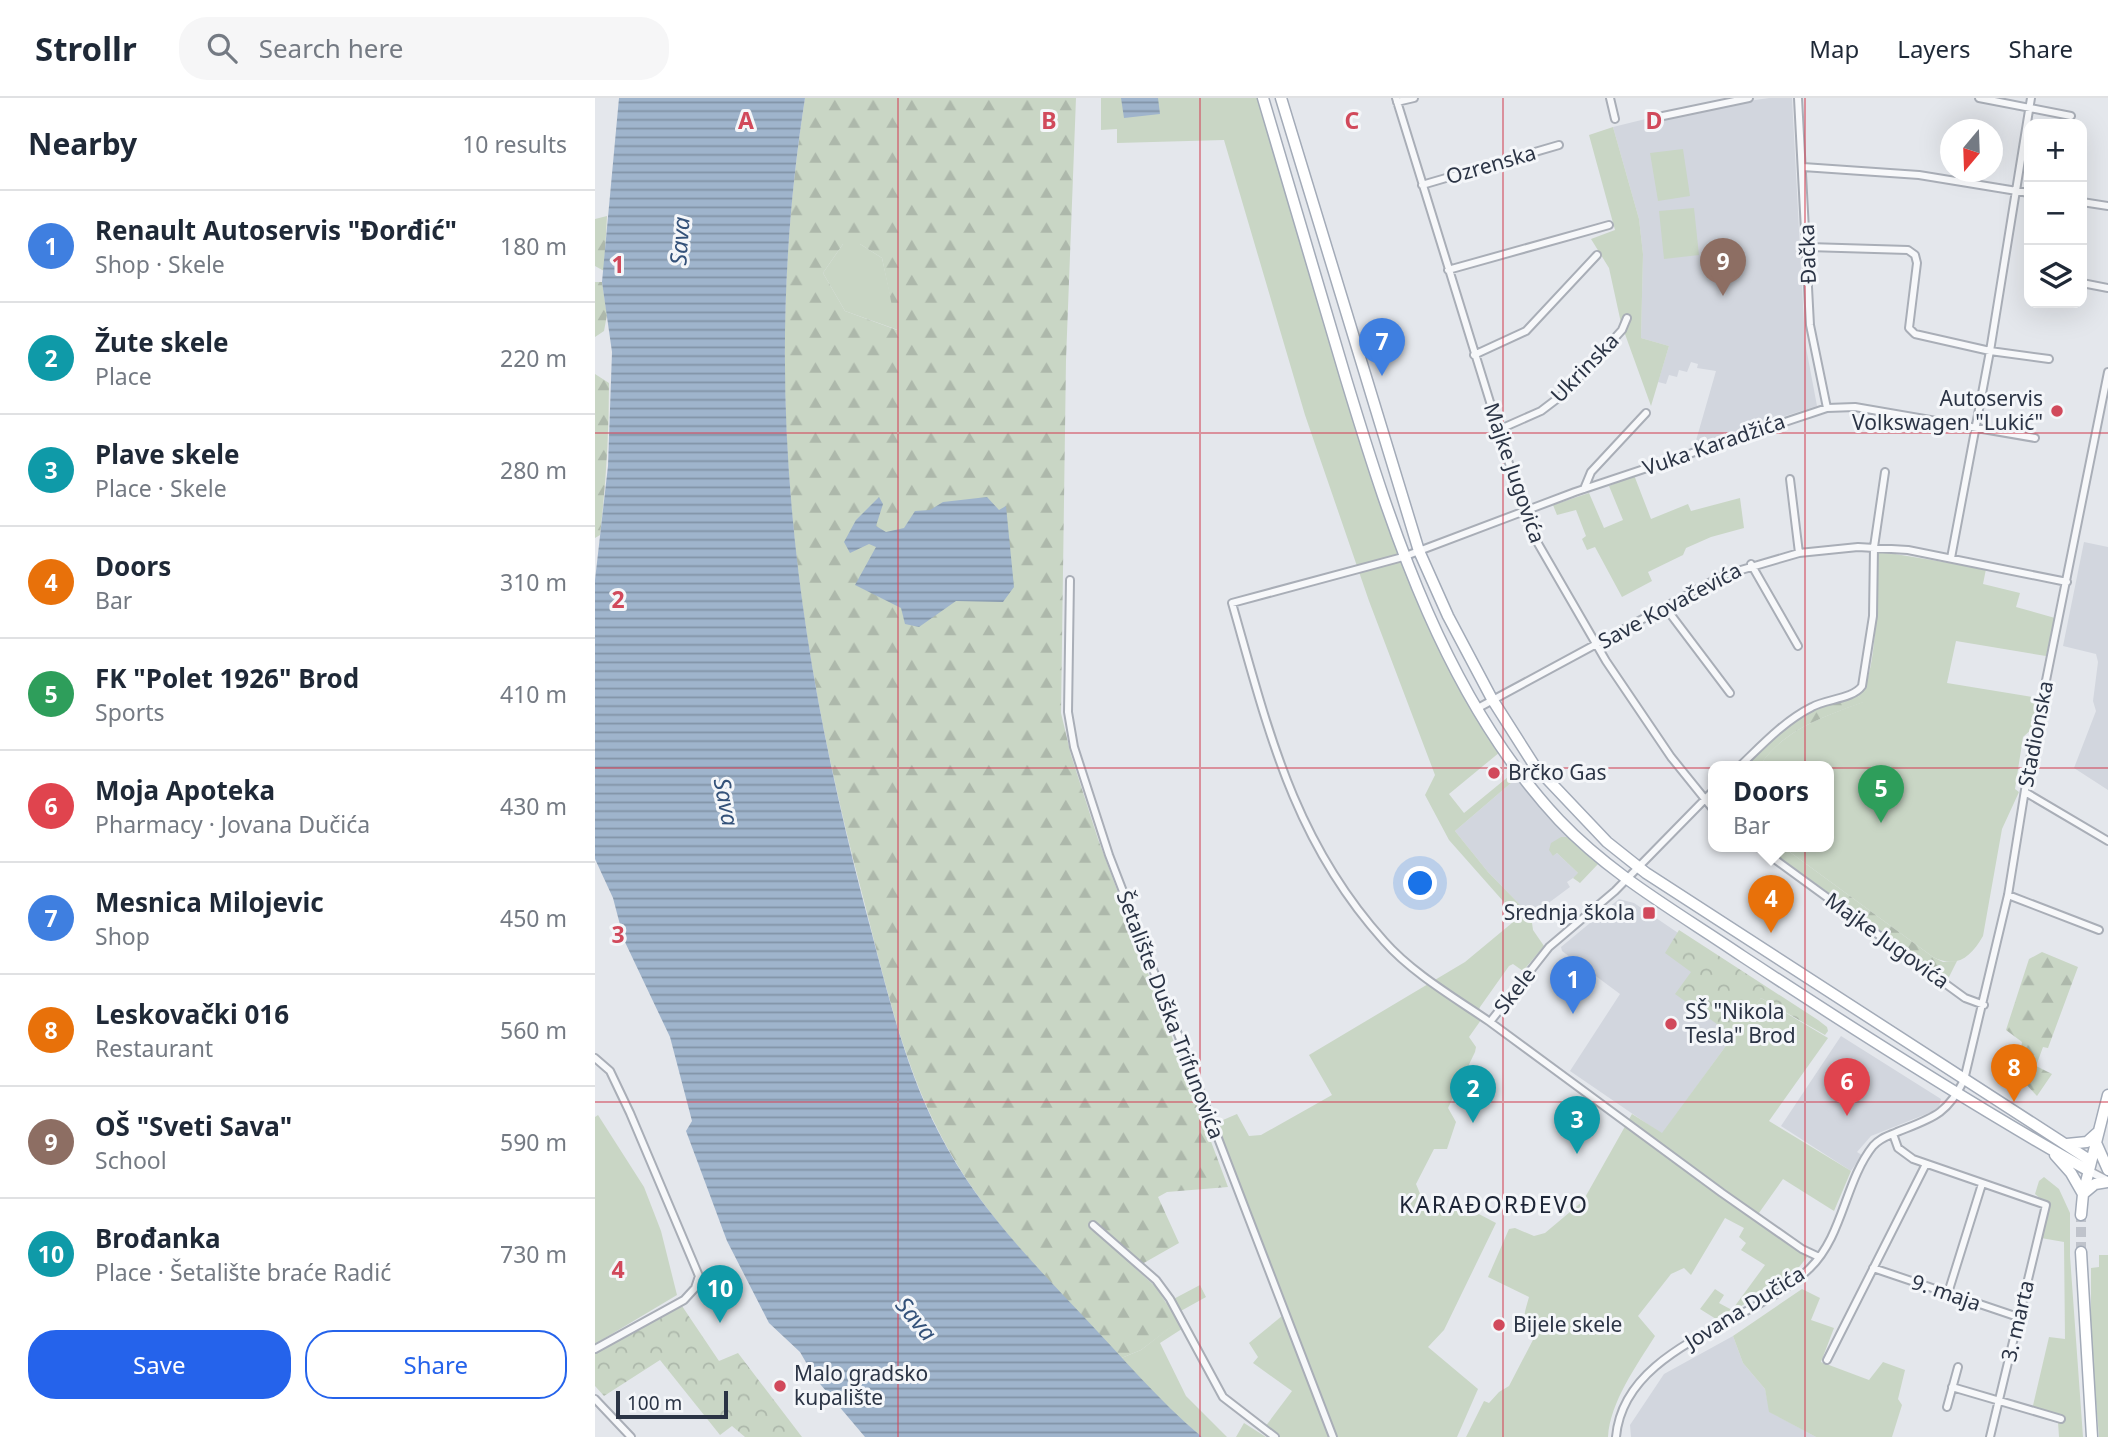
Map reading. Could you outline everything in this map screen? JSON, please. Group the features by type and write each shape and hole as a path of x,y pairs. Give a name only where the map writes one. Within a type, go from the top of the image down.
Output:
{"main road":[{"path":"1263,98 1324,307 1403,557 1429,617 1478,708 1513,762 1552,811 1626,880 1957,1094 2090,1166"},
{"path":"1281,98 1419,551 1492,699 1534,765 1607,842 1638,867 2063,1144 2090,1166"},
{"path":"1324,307 1341,302"},
{"path":"2081,1215 2083,1195 2108,1095"},
{"path":"2063,1144 2087,1143 2098,1133"},
{"path":"2098,1133 2098,1152 2108,1171"},
{"path":"2040,1141 2062,1162 2083,1195"},
{"path":"2083,1195 2095,1184 2108,1181"},
{"path":"2081,1252 2092,1437"}],"street":[{"path":"1397,100 1414,98"},
{"path":"1610,98 1615,119"},
{"path":"1664,116 1749,98"},
{"name":"Đačka","path":"1798,98 1808,247 1810,325 1827,408"},
{"path":"1979,98 2071,116"},
{"path":"1951,558 1990,351 2031,98"},
{"name":"Majke Jugovića","path":"1397,100 1523,511 1540,548 1596,646 1671,757 1708,803"},
{"name":"Ozrenska","path":"1422,185 1559,145"},
{"path":"1803,167 1919,175 2024,192"},
{"path":"2087,203 2108,206"},
{"path":"1448,270 1609,225"},
{"path":"1808,247 1908,250 1915,255 1917,263 1909,328 1922,337 1990,351 2049,359"},
{"path":"1474,355 1508,342 1526,331 1597,255"},
{"path":"2087,284 2108,288"},
{"name":"Ukrinska","path":"1498,430 1541,411 1566,392 1622,330 1627,318"},
{"name":"Stadionska","path":"1957,1094 1964,1080 1984,1005 2008,895 2025,792 2108,372"},
{"name":"Vuka Karadžića","path":"1490,1022 1385,943 1347,896 1314,845 1289,792 1268,732 1232,603 1403,557 1584,489 1827,408 1855,407 2035,438"},
{"path":"1584,489 1591,472 1646,413"},
{"path":"1746,761 1791,719 1814,705 1857,692 1863,683 1873,616 1874,547 1885,472"},
{"path":"1790,479 1799,553"},
{"name":"Save Kovačevića","path":"1478,708 1724,575 1751,564 1799,553 1874,547 1951,558 2067,582"},
{"path":"1751,564 1798,646"},
{"name":"Šetalište Duška Trifunovića","path":"1070,580 1068,712 1074,747 1109,855 1333,1437"},
{"path":"1665,607 1730,693"},
{"path":"2025,792 2108,841"},
{"name":"Skele","path":"1708,796 1626,880 1549,947 1490,1022 1775,1231 1819,1258"},
{"name":"Majke Jugovića","path":"1765,852 1965,998 1984,1005"},
{"path":"2008,895 2099,930"},
{"path":"595,1058 610,1071 631,1114 699,1276 695,1288 684,1300 595,1349"},
{"name":"Jovana Dučića","path":"1616,1437 1618,1422 1640,1382 1653,1366 1799,1278 1819,1258 1868,1153 1877,1141 1940,1115 1957,1094"},
{"path":"1893,1134 1903,1153 1982,1184 1948,1293"},
{"path":"1827,1360 1917,1187 1926,1164"},
{"path":"2090,1166 2108,1171"},
{"path":"2090,1166 2108,1181"},
{"name":"3. marta","path":"1982,1184 2046,1205 1990,1437"},
{"path":"1093,1225 1148,1273 1170,1299 1223,1397 1249,1420 1275,1437"},
{"name":"9. maja","path":"1873,1268 2018,1317"},
{"path":"1947,1407 1958,1367"},
{"path":"1952,1387 2061,1419"},
{"path":"595,1399 631,1437"}],"shaded area":[{"path":"1769,98 1792,98 1805,342 1817,406 1695,444 1716,371 1697,368 1698,364 1691,362 1687,372 1679,370 1677,377 1669,375 1666,384 1658,382 1669,346 1641,338 1643,254 1639,219 1613,127 1674,112"},
{"path":"2084,542 2108,547 2108,790 2074,768 2096,711 2093,701 2098,662 2096,654 2063,646"},
{"path":"1518,777 1570,837 1561,837 1553,856 1557,853 1579,874 1567,882 1570,887 1531,916 1488,872 1455,831"},
{"name":"SŠ \"Nikola Tesla\" Brod","path":"1619,899 1634,903 1765,992 1662,1134 1570,1071 1620,994 1562,951 1561,947"},
{"path":"1841,1036 1941,1099 1939,1107 1934,1111 1871,1136 1857,1152 1862,1155 1851,1171 1781,1126"},
{"path":"1733,1336 1743,1363 1765,1389 1770,1412 1816,1437 1631,1437 1630,1425 1664,1374"}],"green space":[{"path":"805,98 1076,98 1066,360 1061,713 1071,755 1098,839 1228,1187 1167,1192 1158,1197 1179,1243 1135,1268 1156,1287 1178,1322 1141,1350 1119,1359 999,1224 957,1165 914,1077 887,989 839,800 818,701 802,602 791,502 785,403 786,303 792,201","holes":["843,244 860,244 882,258 897,330 845,311 823,273"]},
{"path":"1101,98 1257,98 1400,560 1426,620 1500,752 1449,794 1464,813 1514,772 1518,777 1455,831 1488,872 1531,916 1533,930 1544,946 1523,971 1513,964 1509,966 1480,1007 1477,1016 1481,1020 1469,1037 1476,1047 1475,1052 1448,1108 1456,1122 1447,1149 1434,1149 1416,1184 1426,1208 1444,1213 1456,1202 1496,1223 1444,1330 1428,1347 1478,1389 1457,1437 1337,1437 1216,1123 1237,1114 1249,1136 1261,1135 1332,1095 1309,1055 1465,962 1518,918 1449,840 1425,795 1435,775 1369,601 1305,415 1224,140 1117,143 1117,129 1101,130"},
{"path":"1613,127 1639,219 1643,254 1641,338 1669,346 1651,406 1621,323 1609,268 1591,239 1615,230 1589,135"},
{"path":"1683,149 1690,196 1658,201 1650,153"},
{"path":"1694,208 1699,255 1664,259 1659,211"},
{"path":"607,216 604,271 595,266 595,219"},
{"path":"843,244 860,244 882,258 898,330 845,311 823,273"},
{"path":"595,282 602,282 607,315 604,331 595,337"},
{"path":"595,374 609,383 604,497 600,535 595,538"},
{"path":"1634,475 1651,519 1688,504 1691,511 1740,498 1744,528 1711,537 1686,548 1683,555 1648,572 1652,581 1622,597 1595,547 1587,550 1582,539 1586,536 1576,510 1557,515 1553,505 1589,493 1604,528 1623,520 1609,486"},
{"path":"1877,551 1986,569 1983,584 2020,593 2016,607 2055,618 2046,656 1956,641 1947,683 2039,698 2033,728 2023,737 2015,789 2019,792 2002,829 1983,936 1968,955 1956,961 1949,962 1933,957 1790,852 1834,852 1834,761 1764,761 1780,743 1805,726 1863,702 1857,695 1864,687 1869,672 1876,605"},
{"path":"1857,695 1864,702 1805,726 1780,743 1764,761 1749,761 1796,721 1839,700"},
{"path":"1561,837 1570,837 1599,863 1580,883 1573,878 1578,873 1557,853 1553,856 1549,850 1551,843"},
{"path":"1772,852 1790,852 1933,957 1943,962 1957,961 1948,979"},
{"path":"1679,930 1818,1020 1828,1031 1825,1035 1761,998 1735,1036 1728,1032 1675,994 1691,972 1665,953"},
{"path":"2042,952 2078,967 2048,1048 2043,1047 2036,1066 2052,1074 2037,1096 2009,1066 2020,1055 2022,1042 2006,1030 2029,959"},
{"path":"1761,998 1828,1038 1769,1121 1851,1171 1834,1211 1783,1179 1754,1220 1808,1256 1795,1272 1727,1315 1716,1319 1700,1309 1715,1289 1724,1295 1719,1303 1732,1310 1765,1265 1741,1250 1746,1243 1739,1237 1744,1228 1725,1218 1691,1275 1684,1268 1671,1274 1638,1316 1655,1336 1619,1397 1608,1437 1466,1437 1484,1401 1489,1403 1509,1386 1534,1338 1524,1319 1529,1297 1488,1277 1509,1229 1515,1228 1534,1236 1545,1233 1583,1201 1632,1114 1662,1133"},
{"path":"598,1115 644,1187 661,1231 677,1295 595,1344 595,1117"},
{"path":"2044,1177 2059,1189 2070,1213 2070,1256 2083,1437 2059,1437 2058,1422 2031,1414 2049,1337 2065,1339 2064,1242 2041,1238 2049,1206 2035,1194 2039,1181"},
{"path":"2099,1255 2108,1255 2108,1437 2099,1437 2091,1342 2091,1268 2099,1267"},
{"path":"1200,1285 1206,1297 1179,1312 1188,1325 1160,1343 1186,1396 1227,1437 1202,1437 1163,1404 1119,1359 1141,1350 1177,1322 1166,1303"},
{"path":"1802,1289 1820,1298 1811,1320 1834,1328 1821,1362 1869,1380 1883,1362 1905,1370 1898,1399 1902,1405 1892,1437 1816,1437 1769,1412 1765,1389 1743,1363 1733,1336"},
{"path":"680,1303 719,1361 738,1353 802,1437 745,1437 732,1426 720,1435 660,1360 604,1396 595,1386 595,1352"},
{"path":"1282,1316 1329,1437 1279,1437 1265,1427 1292,1391 1253,1363 1258,1357 1249,1343"},
{"path":"1244,1423 1266,1437 1236,1437"}],"water":[{"name":"Sava","path":"619,98 805,98 792,202 786,304 786,404 791,504 819,703 839,803 895,1021 926,1106 939,1133 987,1208 1024,1252 1141,1378 1202,1437 865,1437 815,1378 800,1352 769,1323 727,1241 686,1131 692,1121 670,1037 624,940 613,898 595,859 595,580 608,466 612,352 602,282"},
{"path":"1121,98 1158,98 1160,114 1124,118"},
{"path":"879,497 883,504 876,526 886,532 904,528 915,511 930,510 943,502 987,497 999,510 1006,506 1014,587 1003,602 956,601 919,627 905,624 901,608 855,585 876,547 869,544 850,553 844,542 856,520"}],"tunnel":[{"path":"2081,1215 2081,1252"}],"place":[{"name":"OŠ \"Sveti Sava\"","path":"1723,296"},
{"name":"Mesnica Milojevic","path":"1382,376"},
{"name":"Autoservis Volkswagen \"Lukić\"","path":"2057,411"},
{"name":"Brčko Gas","path":"1494,773"},
{"name":"FK \"Polet 1926\" Brod","path":"1881,823"},
{"name":"Srednja škola","path":"1649,913"},
{"name":"Doors","path":"1771,933"},
{"name":"Renault Autoservis \"Đorđić\"","path":"1573,1014"},
{"name":"SŠ \"Nikola Tesla\" Brod","path":"1671,1024"},
{"name":"Leskovački 016","path":"2014,1102"},
{"name":"Moja Apoteka","path":"1847,1116"},
{"name":"Žute skele","path":"1473,1123"},
{"name":"Plave skele","path":"1577,1154"},
{"name":"Brođanka","path":"720,1323"},
{"name":"Bijele skele","path":"1499,1325"},
{"name":"Malo gradsko kupalište","path":"780,1386"}],"district":[{"name":"KARAĐORĐEVO","path":"1494,1205"}]}
